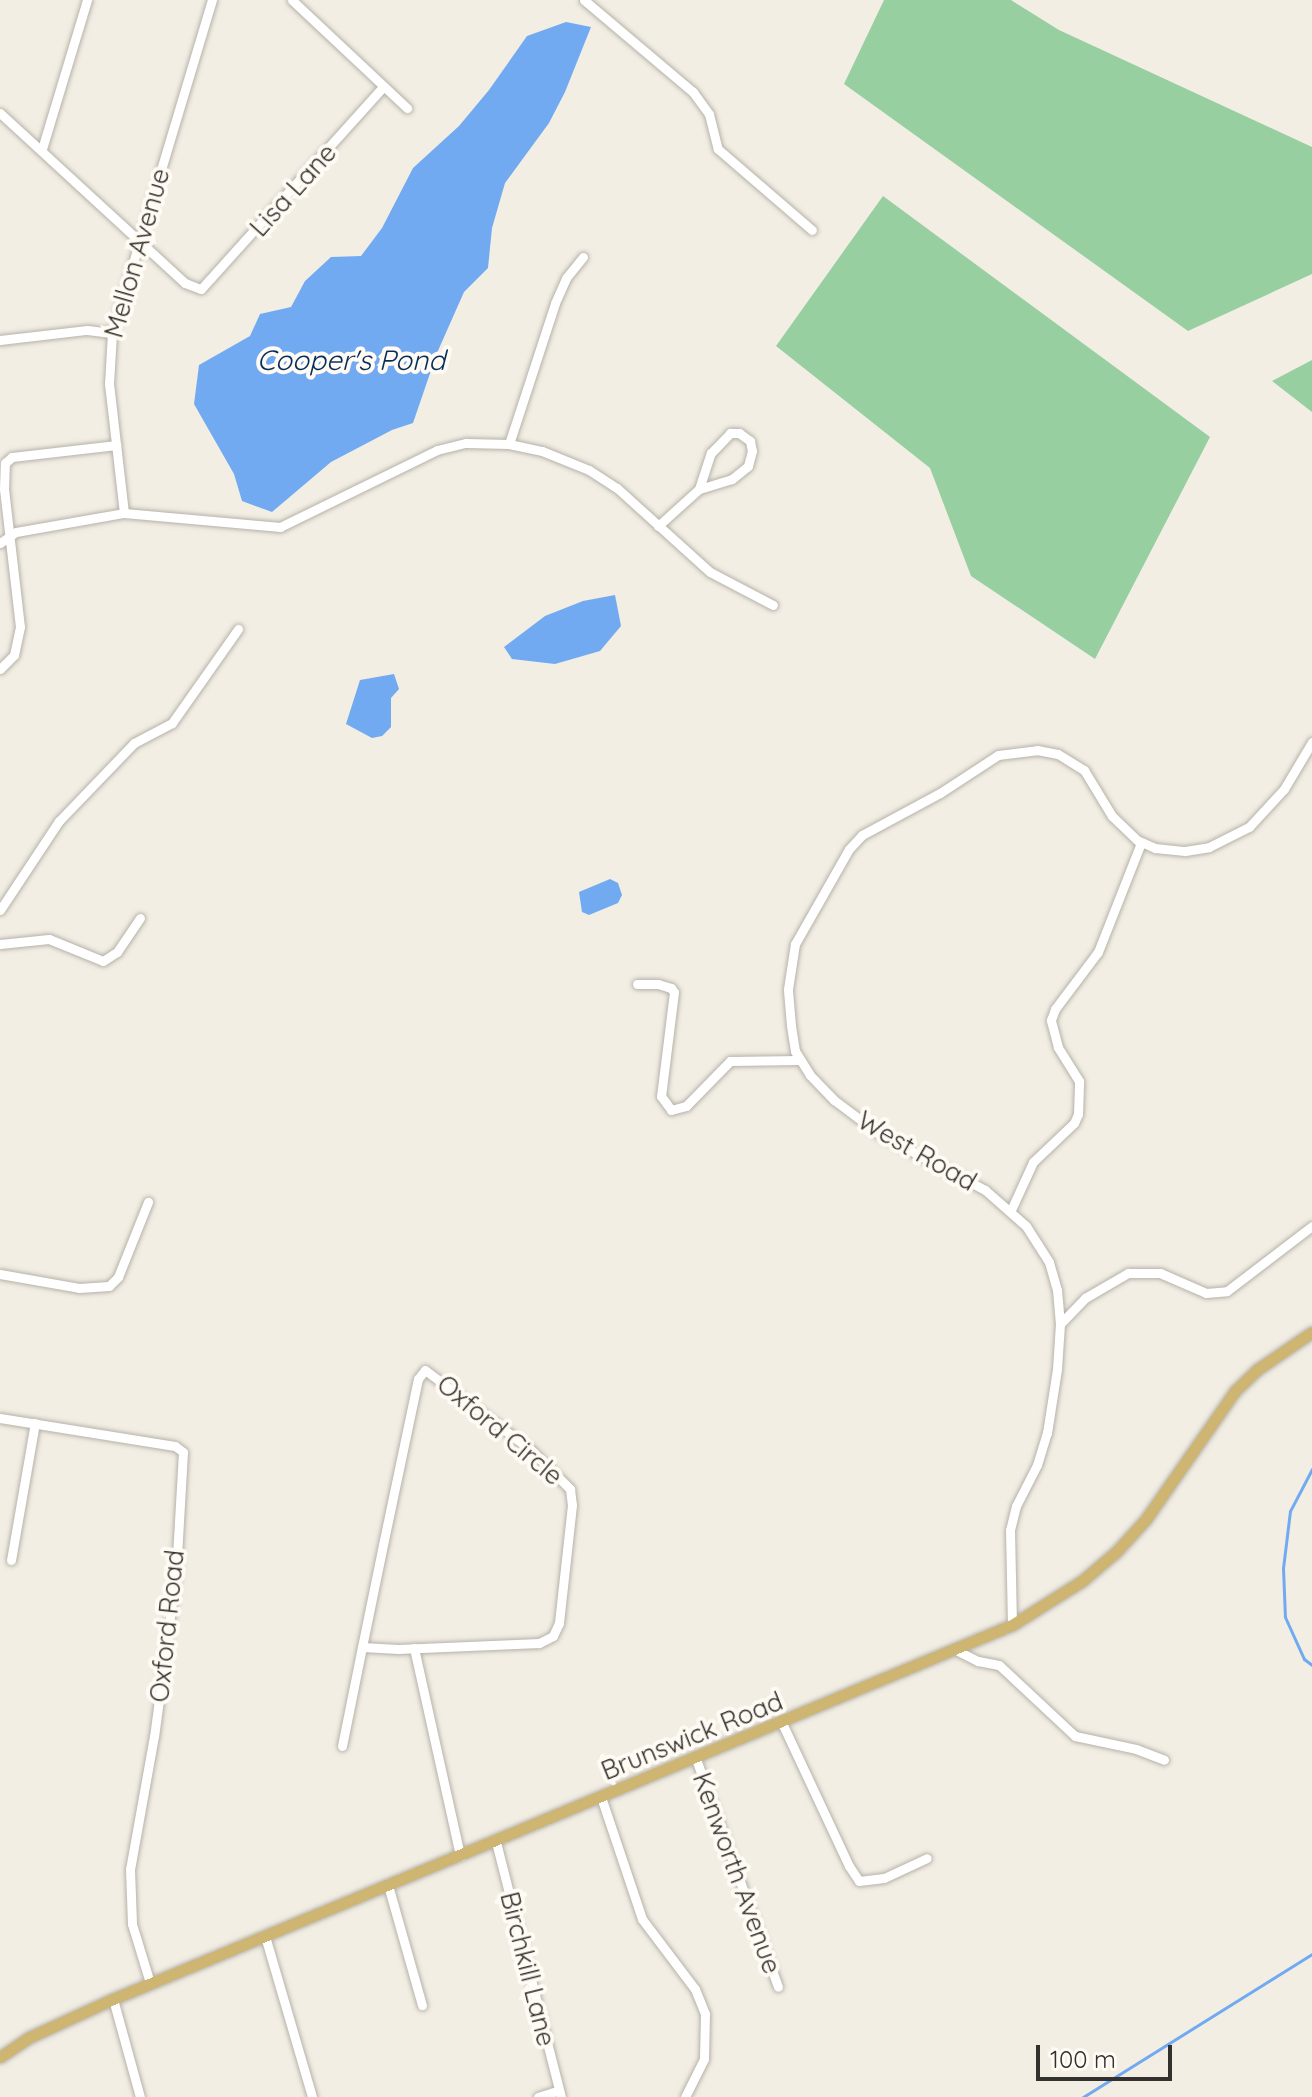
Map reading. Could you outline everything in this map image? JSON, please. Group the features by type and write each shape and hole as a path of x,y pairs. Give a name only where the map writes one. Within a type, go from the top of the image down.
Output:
{"main road":[{"name":"Brunswick Road","path":"0,2057 30,2037 150,1983 696,1759 1012,1625 1082,1581 1116,1552 1146,1519 1235,1391 1258,1369 1312,1332"}],"street":[{"path":"42,149 87,0"},
{"name":"Mellon Avenue","path":"124,513 108,367 112,333 212,0"},
{"path":"292,0 407,108"},
{"path":"584,0 693,92 707,109 718,149 812,230"},
{"name":"Lisa Lane","path":"139,242 185,283 201,289 383,87"},
{"path":"0,113 139,242"},
{"path":"509,444 555,303 566,278 583,257"},
{"path":"0,340 87,330 112,333"},
{"path":"658,526 699,489 711,453 722,438 734,432 748,438 752,451 743,471 720,485 699,489"},
{"path":"0,543 40,527 124,513 280,527 437,450 466,443 509,444 542,451 589,470 617,488 710,572 773,605"},
{"path":"0,669 14,655 20,627 3,466 7,459 116,445"},
{"path":"0,910 59,821 134,743 172,723 238,629"},
{"path":"637,984 658,984 674,992 661,1096 671,1110 686,1106 730,1061 799,1060 788,989 795,944 849,849 877,824 926,802 998,755 1037,750 1058,754 1084,770 1112,816 1141,843 1185,851 1217,844 1249,827 1284,789 1312,742"},
{"path":"1011,1210 1033,1162 1078,1114 1079,1081 1058,1047 1051,1020 1055,1009 1098,952 1141,843"},
{"path":"0,944 49,939 103,961 117,952 140,918"},
{"name":"West Road","path":"799,1060 834,1100 857,1119 985,1190 1011,1210 1049,1262 1057,1290 1060,1324 1047,1433 1037,1465 1016,1506 1010,1530 1012,1625"},
{"path":"0,1274 79,1288 109,1286 118,1277 148,1202"},
{"path":"1060,1324 1085,1298 1128,1273 1160,1273 1206,1293 1227,1291 1312,1226"},
{"name":"Oxford Circle","path":"342,1746 362,1647 418,1379 425,1370 440,1378 559,1475 570,1489 572,1505 559,1623 553,1636 539,1643 362,1647"},
{"name":"Oxford Road","path":"0,1418 175,1446 183,1452 176,1572 154,1736 130,1869 132,1924 150,1983"},
{"path":"11,1560 35,1423"},
{"path":"414,1648 460,1856"},
{"path":"954,1649 967,1657 999,1665 1075,1736 1125,1746 1164,1760"},
{"path":"782,1723 849,1866 859,1881 884,1878 927,1858"},
{"name":"Kenworth Avenue","path":"696,1759 778,1987"},
{"path":"601,1797 642,1919 695,1989 705,2014 704,2059 685,2097"},
{"name":"Birchkill Lane","path":"496,1842 560,2093"},
{"path":"388,1885 422,2005"},
{"path":"265,1936 312,2097"},
{"path":"113,1999 140,2097"},
{"path":"538,2097 560,2093"}],"green space":[{"path":"884,0 1011,0 1059,30 1312,147 1312,274 1188,331 844,84"},
{"path":"883,196 1210,437 1095,659 971,576 930,468 776,346"},
{"path":"1312,360 1312,412 1272,381"}],"water":[{"name":"Cooper's Pond","path":"566,22 591,27 549,123 505,183 492,228 488,268 464,292 437,353 413,423 392,430 331,462 272,512 242,501 234,474 194,404 199,365 250,336 260,314 291,307 305,281 331,257 361,256 382,228 413,168 459,126 527,36"},
{"path":"615,595 621,626 600,651 555,664 512,659 504,647 545,616 583,601"},
{"path":"394,674 399,689 391,698 391,727 382,736 372,738 346,724 360,680"},
{"path":"610,879 618,883 622,895 618,903 589,915 582,912 579,892"}],"waterway":[{"path":"1312,1469 1290,1511 1283,1568 1285,1617 1304,1659 1312,1665"},
{"path":"1083,2097 1312,1954"}]}
